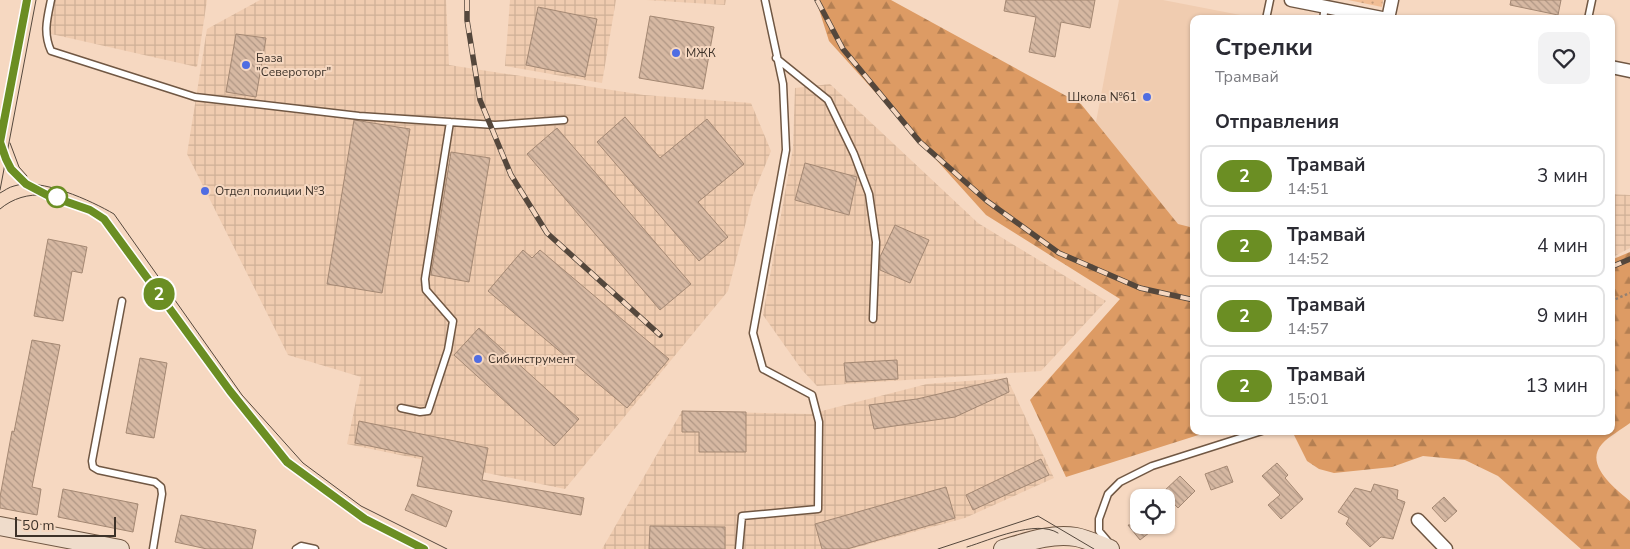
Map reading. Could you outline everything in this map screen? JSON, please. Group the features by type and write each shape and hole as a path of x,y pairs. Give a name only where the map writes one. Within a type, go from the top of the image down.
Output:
{"street":[{"path":"1290,0 1324,13 1345,15"},
{"path":"1389,15 1392,0"},
{"path":"1615,68 1630,71"},
{"path":"1418,520 1446,549"},
{"path":"0,526 120,549"},
{"path":"1043,537 1076,549"},
{"path":"1004,549 1043,537 1076,537 1110,549"}],"lane":[{"path":"51,0 46,26 46,39 51,51 195,97 358,116 450,122 495,124 564,120"},
{"path":"739,549 742,516 818,509 819,422 812,395 763,369 753,333 786,150 783,84 765,0"},
{"path":"1267,15 1270,0"},
{"path":"1589,15 1592,0"},
{"path":"776,58 828,100 854,154 870,194 876,242 873,319"},
{"path":"401,408 420,412 428,411 448,350 453,321 426,290 425,280 450,122"},
{"path":"122,301 92,461 93,467 98,470 155,482 161,487 162,494 152,549"},
{"path":"1114,549 1099,531 1099,518 1108,494 1120,482 1152,466 1249,435"},
{"path":"296,549 301,546 315,549"}],"path":[{"path":"1615,299 1630,293"}],"shaded area":[{"path":"53,0 207,0 197,67 47,33"},
{"path":"260,0 446,0 449,65 644,95 751,103 771,151 753,195 728,291 565,489 347,444 361,377 288,355 187,154 207,29"},
{"path":"510,0 616,0 602,83 505,66"},
{"path":"646,0 726,0 725,5"},
{"name":"Школа №61","path":"1119,0 1163,0 1240,15 1190,15 1190,252 1086,175"},
{"path":"1348,0 1383,0 1382,7"},
{"path":"830,84 978,223 1106,301 1041,371 817,386 802,370 763,315 793,148 795,88"},
{"path":"1615,194 1630,195 1630,248 1615,256"},
{"path":"1007,378 1054,478 965,518 851,549 602,549 682,411 810,414 927,384"}],"green space":[{"path":"816,0 891,0 1081,104 1178,224 1190,227 1190,435 1198,435 1066,477 1030,400 1120,299 986,215 829,41"},
{"path":"1630,252 1630,423 1615,434 1615,258"},
{"path":"1294,435 1613,435 1602,444 1597,452 1597,460 1599,468 1610,484 1630,501 1630,549 1581,549 1498,476 1465,460 1423,456 1392,467 1334,473 1319,469 1307,461"}],"building":[{"path":"1006,0 1095,0 1090,28 1061,22 1055,57 1029,52 1036,17 1004,11"},
{"path":"1511,0 1561,0 1558,15 1510,5"},
{"path":"538,7 597,19 585,77 526,65"},
{"name":"МЖК","path":"650,16 714,27 703,89 639,78"},
{"name":"База \"Североторг\"","path":"236,34 266,38 256,97 226,92"},
{"path":"625,117 660,158 707,119 744,164 698,202 728,237 699,261 597,142"},
{"path":"354,120 410,129 382,293 327,284"},
{"path":"557,128 691,284 660,310 527,154"},
{"path":"451,152 490,158 469,282 431,275"},
{"path":"805,163 857,177 849,215 795,200"},
{"path":"895,225 929,240 910,283 880,270 880,257"},
{"path":"48,239 87,247 82,273 72,271 63,321 34,316"},
{"path":"523,250 532,258 540,250 669,359 627,408 488,291"},
{"path":"479,328 579,419 554,446 454,355"},
{"path":"32,340 60,345 32,487 41,489 37,515 0,508 0,497 12,431 14,432"},
{"path":"140,358 167,363 154,438 126,433"},
{"path":"897,360 898,379 846,382 844,363"},
{"path":"1007,378 1009,392 955,417 874,429 869,405 917,399"},
{"path":"682,411 746,412 746,452 699,452 699,432 682,432"},
{"path":"359,421 488,448 482,480 584,498 581,515 417,486 423,457 355,443"},
{"path":"1041,459 1049,475 973,510 966,495"},
{"path":"1277,463 1288,475 1285,478 1303,499 1281,519 1268,505 1280,495 1262,476"},
{"path":"1227,466 1233,482 1211,490 1205,474"},
{"path":"1180,476 1195,491 1178,508 1175,505 1175,489 1166,489"},
{"path":"1374,484 1398,490 1397,499 1405,502 1393,539 1381,537 1370,547 1346,524 1349,518 1338,512 1355,488 1371,492"},
{"path":"946,487 955,518 847,549 822,549 815,524"},
{"path":"63,489 138,504 133,532 58,517"},
{"path":"412,494 452,511 446,527 405,510"},
{"path":"1444,497 1457,511 1445,522 1432,508"},
{"path":"181,515 256,530 252,549 207,549 175,542"},
{"path":"650,526 725,527 725,549 649,549"},
{"path":"1135,534 1148,534 1140,540"}],"tram line":[{"path":"0,142 27,0"},
{"name":"2","path":"27,0 0,142 11,169 26,184 47,195 66,200 90,210 104,219 230,391 287,462 324,491 365,519 424,549"},
{"path":"0,190 36,0"},
{"path":"0,142 8,162 18,176 30,186 42,193 87,209 104,219 230,391 287,463 365,519 424,549"},
{"path":"10,143 19,167 27,176"},
{"path":"0,193 8,188 25,184 51,187 80,197 114,214 242,395 303,463 361,506 447,549"},
{"path":"0,209 10,202 21,198 45,195"},
{"path":"938,549 1038,516 1094,549"},
{"path":"967,547 1026,529 1049,529 1058,533"}],"railway":[{"path":"467,0 467,20 480,100 511,175 547,233 660,335"},
{"path":"817,0 843,49 920,142 987,201 1059,253 1140,288 1190,299"},
{"path":"1615,265 1630,259"}],"place":[{"name":"МЖК","path":"676,53"},
{"name":"База \"Североторг\"","path":"246,65"},
{"name":"Школа №61","path":"1147,97"},
{"name":"Отдел полиции №3","path":"205,191"},
{"name":"Сибинструмент","path":"478,359"}]}
